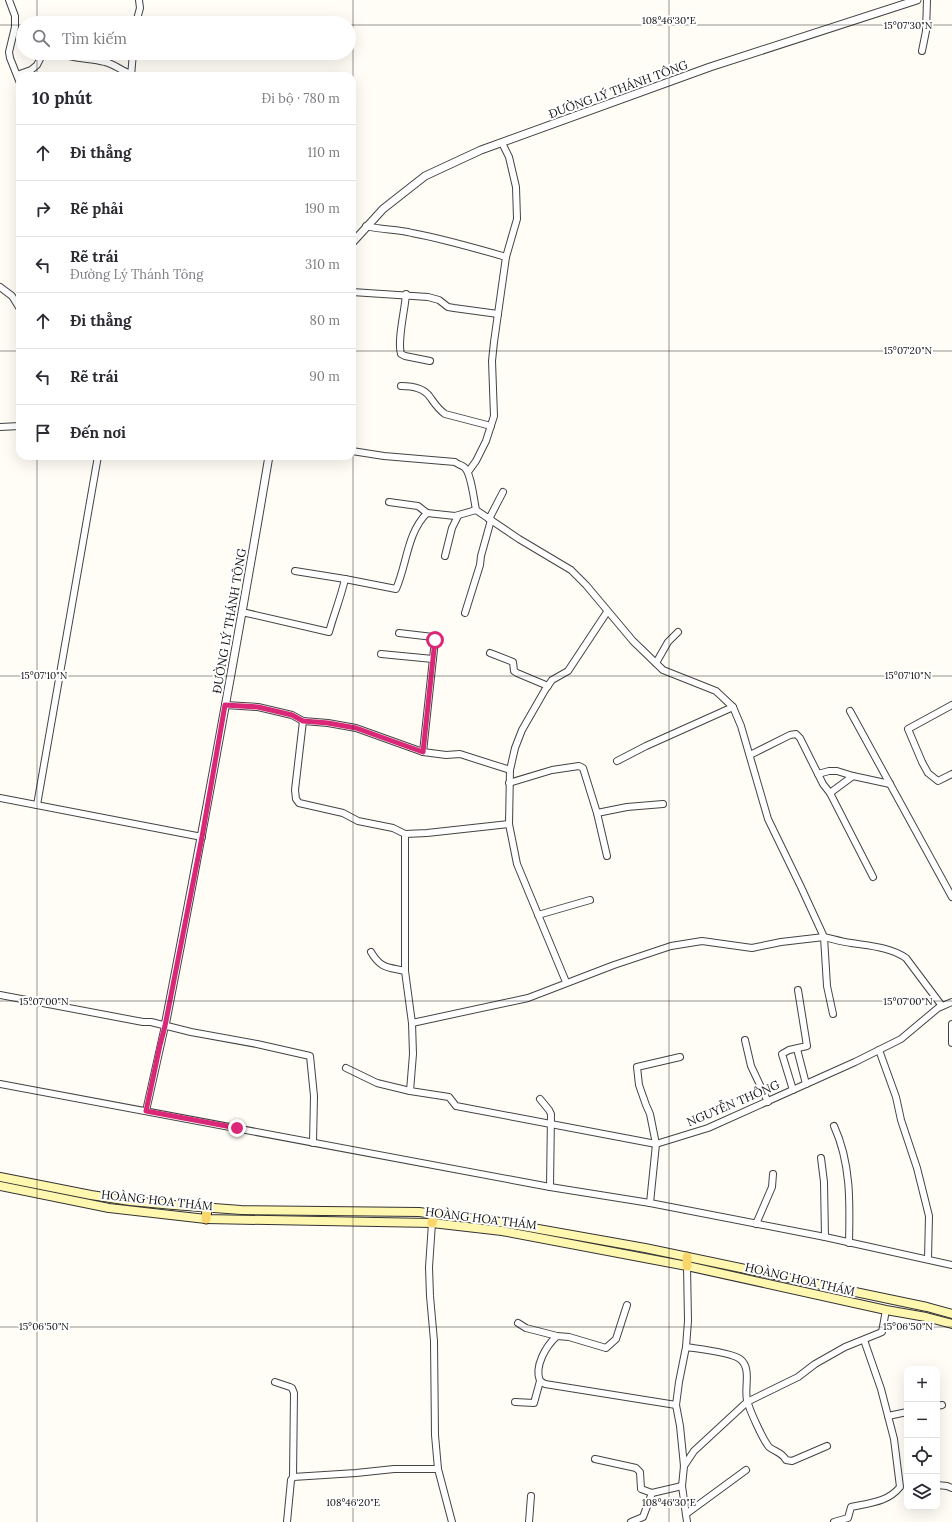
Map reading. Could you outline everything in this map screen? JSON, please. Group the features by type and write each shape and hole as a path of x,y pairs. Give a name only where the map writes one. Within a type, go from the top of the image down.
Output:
{"main road":[{"name":"HOÀNG HOA THÁM","path":"0,1177 130,1201 207,1208 494,1221 687,1261 927,1307 952,1314"},
{"name":"HOÀNG HOA THÁM","path":"0,1186 109,1208 206,1219 433,1218"},
{"path":"206,1219 207,1208"},
{"name":"HOÀNG HOA THÁM","path":"687,1261 886,1310 926,1317 952,1324"}],"street":[{"path":"9,0 15,16 15,28 9,52 16,75"},
{"path":"138,16 140,8 139,0"},
{"name":"ĐƯỜNG LÝ THÁNH TÔNG","path":"356,238 383,209 425,176 481,150 710,67 917,0"},
{"path":"922,51 926,30 927,0"},
{"path":"25,72 31,70 37,65 40,60"},
{"path":"98,60 107,62 125,72"},
{"path":"131,72 132,60"},
{"path":"468,472 476,461 486,441 494,416 492,361 506,257 516,225 516,187 509,157 502,143"},
{"path":"366,226 380,230 412,232 506,257"},
{"path":"0,287 12,296 16,302"},
{"path":"356,292 428,296 439,300 448,307 498,314"},
{"path":"406,294 400,337 401,354 430,361"},
{"path":"401,386 414,387 426,392 439,410 445,414 491,426"},
{"path":"0,427 16,426"},
{"path":"356,452 384,456 455,462 464,467 468,472 476,510 571,570 586,585 607,612 633,641 663,670 716,691 733,707 742,726 768,819 824,937 827,986 832,1014"},
{"path":"37,805 97,460"},
{"name":"ĐƯỜNG LÝ THÁNH TÔNG","path":"165,1026 202,837 268,460"},
{"path":"465,613 480,565 490,520 503,492"},
{"path":"389,502 418,506 427,512 458,516 476,510"},
{"path":"295,571 396,589 401,579 409,546 420,520 427,512"},
{"path":"445,556 452,528 458,516"},
{"path":"242,612 330,632 345,579"},
{"path":"566,982 517,864 509,824 510,770 522,730 548,686 552,680 568,671 607,612"},
{"path":"656,663 668,642 678,632"},
{"path":"399,633 434,637 435,640 423,752"},
{"path":"490,652 513,662 516,673 548,686"},
{"path":"381,654 433,659"},
{"path":"225,705 258,707 292,715 303,721 328,723 356,728 423,752 446,755 460,754 510,770"},
{"path":"952,705 908,728 928,773 938,781 952,774"},
{"path":"617,761 646,746 733,707"},
{"path":"850,711 952,897"},
{"path":"303,721 295,790 296,799 299,803 343,813 358,821 393,828 405,834 509,824"},
{"path":"750,755 790,735 796,734 800,738 818,774 830,793 873,877"},
{"path":"509,784 552,770 579,766 583,768 597,813 607,856"},
{"path":"818,774 829,771 837,771 890,784"},
{"path":"830,793 853,776"},
{"path":"0,798 202,837"},
{"path":"597,813 627,807 663,804"},
{"path":"346,1068 377,1083 410,1091 413,1054 412,1024 405,971 405,834"},
{"path":"538,916 590,900"},
{"path":"412,1024 528,998 566,982 664,948 689,942 702,941 752,948 781,942 824,937 879,948 900,954 906,958 942,1006"},
{"path":"371,952 377,962 384,966 405,971"},
{"path":"793,1090 782,1054 789,1050 807,1046 798,990"},
{"path":"0,995 165,1026 198,1034 257,1044 310,1056 314,1096 313,1143"},
{"name":"NGUYỄN THÔNG","path":"410,1091 449,1097 456,1106 656,1144 708,1128 768,1102 879,1050 901,1039 938,1008 952,1003"},
{"path":"952,1024 952,1043"},
{"path":"146,1111 165,1026"},
{"path":"745,1040 751,1066 768,1102"},
{"path":"797,1049 806,1084"},
{"path":"879,1050 896,1097 901,1120 917,1168 929,1216 928,1259"},
{"path":"650,1203 656,1144 650,1114 639,1085 637,1067 680,1057"},
{"path":"0,1084 550,1187 650,1203 952,1264"},
{"path":"540,1099 551,1114 550,1187"},
{"path":"834,1126 839,1137 849,1179 850,1243"},
{"path":"821,1158 824,1182 825,1238"},
{"path":"756,1224 772,1187 773,1174"},
{"path":"433,1218 429,1267 434,1341 435,1435 438,1469 452,1522"},
{"path":"687,1261 688,1314 686,1347 676,1405 680,1426 684,1466 682,1486 687,1522"},
{"path":"518,1323 526,1328 557,1336 569,1337 606,1348 616,1339 627,1305"},
{"path":"684,1466 694,1451 747,1402 798,1377 815,1364 845,1347 882,1332 886,1310"},
{"path":"515,1402 534,1403 540,1381 538,1375 540,1358 557,1336"},
{"path":"834,1522 848,1518 851,1507 879,1502 894,1495 904,1487 894,1439 881,1389 864,1340"},
{"path":"686,1347 731,1355 740,1359 744,1365 746,1374 747,1402 769,1446 788,1461 792,1461 827,1446"},
{"path":"540,1381 545,1384 676,1405"},
{"path":"275,1382 292,1388 294,1393 293,1477 291,1480 287,1522"},
{"path":"888,1416 904,1413"},
{"path":"595,1459 636,1468 640,1472 642,1489 652,1493 682,1486"},
{"path":"293,1477 356,1473 387,1469 438,1469"},
{"path":"686,1514 746,1470"},
{"path":"940,1485 952,1488"},
{"path":"631,1522 643,1517 652,1493"},
{"path":"529,1522 531,1496"}],"route":[{"path":"237,1128 146,1111 165,1026 202,837 225,705 258,707 292,715 303,721 328,723 356,728 423,752 435,640"}]}
